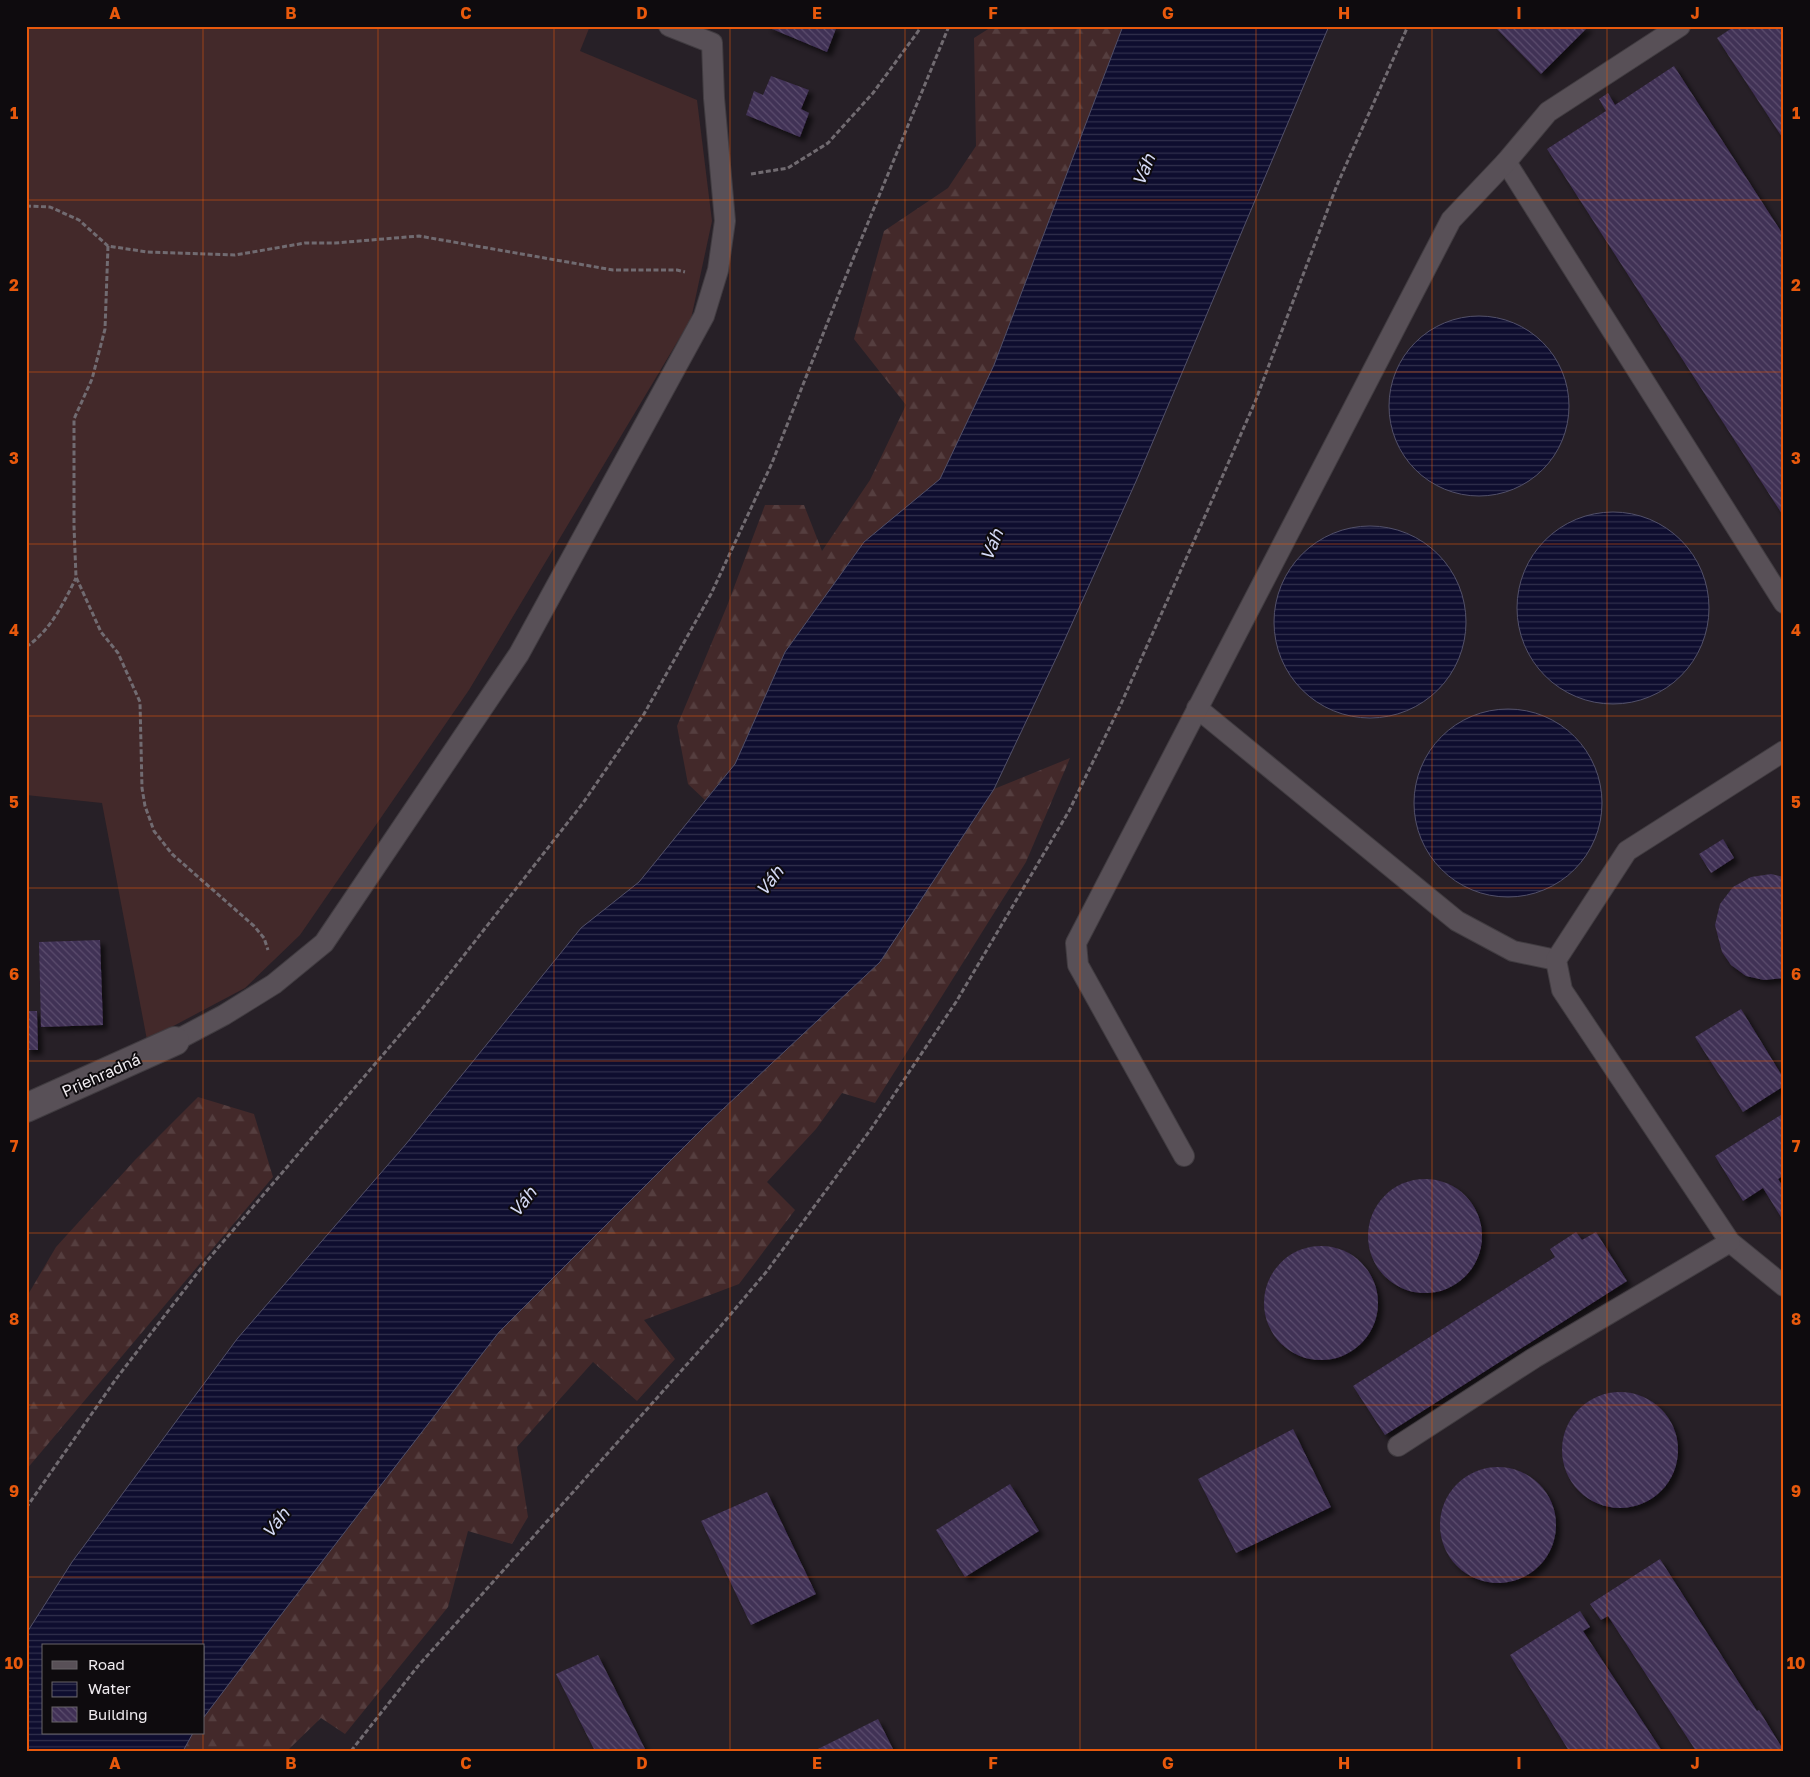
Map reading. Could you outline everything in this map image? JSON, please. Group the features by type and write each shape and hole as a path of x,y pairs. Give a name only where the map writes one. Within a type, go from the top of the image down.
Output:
{"street":[{"name":"Priehradná","path":"26,1108 175,1041"}],"lane":[{"path":"175,1041 224,1015 274,984 324,943 519,654 704,316 716,279 724,221 714,98 712,43 669,26"},
{"path":"1184,1156 1078,965 1076,943 1451,220 1506,162 1548,112 1680,26"},
{"path":"1506,162 1784,603"},
{"path":"1197,708 1458,921 1513,951 1556,960"},
{"path":"1784,751 1627,851 1556,960 1562,990 1730,1242 1784,1286"},
{"path":"1398,1446 1534,1358 1730,1242"}],"path":[{"path":"721,180 788,168 828,143 873,93 922,26"},
{"path":"26,1508 116,1379 199,1271 422,1009 583,802 644,714 710,594 772,463 844,281 949,26"},
{"path":"351,1751 418,1666 714,1334 761,1278 872,1129 956,1002 1069,811 1121,704 1254,402 1337,184 1408,26"},
{"path":"26,206 50,207 79,220 108,246 147,252 235,255 305,243 334,243 419,236 612,270 678,270 716,279"},
{"path":"108,246 106,329 92,379 74,419 76,577 101,632 118,653 140,702 142,788 145,806 154,831 172,854 234,907 264,938 270,956 274,984"},
{"path":"26,647 46,629 60,611 76,577"}],"green space":[{"path":"26,26 590,26 580,51 697,100 712,221 691,319 469,690 300,935 245,988 147,1040 102,803 26,795"},
{"path":"993,26 1123,26 994,365 940,480 864,542 785,652 735,764 705,800 688,784 677,726 727,606 765,505 804,505 822,551 870,480 906,405 854,339 884,231 948,188 976,146 974,38"},
{"path":"1070,758 1026,862 875,1103 842,1093 816,1129 767,1182 795,1210 739,1284 644,1320 675,1359 637,1401 593,1362 517,1447 528,1517 512,1544 468,1531 448,1607 345,1734 321,1718 287,1751 183,1751 192,1734 205,1734 205,1714 499,1332 707,1124 880,962 994,789"},
{"path":"198,1097 254,1114 273,1177 26,1470 26,1298 56,1247 135,1160"}],"water":[{"name":"Váh","path":"1123,26 1329,26 1137,479 1061,648 994,789 880,962 707,1124 499,1332 205,1716 205,1644 42,1644 42,1734 192,1734 183,1751 26,1751 26,1634 72,1562 237,1339 406,1144 581,928 639,882 735,764 785,652 864,542 940,479 994,365"},
{"path":"1470,316 1488,316 1522,326 1543,342 1559,363 1567,388 1569,406 1567,424 1559,449 1543,470 1522,486 1514,489 1488,496 1470,496 1436,486 1409,463 1399,449 1393,432 1389,415 1389,397 1399,363 1422,336 1436,326 1453,320"},
{"path":"1622,512 1632,513 1658,523 1674,533 1688,547 1702,571 1708,589 1708,627 1702,645 1688,669 1674,683 1650,697 1632,703 1604,704 1594,703 1568,693 1552,683 1538,669 1524,645 1518,627 1517,599 1518,589 1528,563 1538,547 1552,533 1576,519 1594,513"},
{"path":"1361,526 1379,526 1407,533 1423,542 1438,554 1450,569 1459,585 1466,613 1466,631 1459,659 1450,675 1438,690 1423,702 1407,711 1379,718 1361,718 1342,714 1325,707 1309,696 1296,683 1285,667 1278,650 1274,631 1274,613 1278,594 1285,577 1296,561 1309,548 1325,537 1342,530"},
{"path":"1499,709 1517,709 1544,716 1575,736 1595,767 1602,794 1602,812 1595,839 1575,870 1544,890 1517,897 1499,897 1481,893 1464,886 1448,876 1435,863 1425,847 1418,830 1414,812 1414,794 1418,776 1425,759 1435,743 1448,730 1464,720 1481,713"}],"building":[{"path":"765,26 837,26 827,52"},
{"path":"1494,26 1589,26 1541,74"},
{"path":"1735,26 1784,26 1784,140 1717,38"},
{"path":"1674,66 1784,236 1784,517 1547,149 1606,111 1599,99 1608,93 1615,105"},
{"path":"771,76 809,90 801,109 809,113 800,137 746,115 754,91 763,95"},
{"path":"1723,839 1734,858 1711,873 1699,854"},
{"path":"1771,874 1784,877 1784,978 1764,980 1746,976 1731,965 1722,952 1715,925 1720,904 1733,887 1751,877"},
{"path":"100,940 103,1025 41,1027 39,942"},
{"path":"1741,1009 1784,1079 1784,1086 1743,1112 1695,1037"},
{"path":"26,1011 37,1011 38,1050 26,1050"},
{"path":"1784,1113 1784,1175 1778,1179 1784,1188 1784,1215 1781,1217 1763,1188 1743,1201 1715,1156"},
{"path":"1425,1179 1447,1183 1457,1188 1473,1204 1478,1214 1482,1236 1478,1258 1473,1268 1457,1284 1447,1289 1425,1293 1403,1289 1393,1284 1377,1268 1372,1258 1368,1236 1372,1214 1377,1204 1393,1188 1403,1183"},
{"path":"1576,1232 1582,1240 1596,1232 1627,1281 1385,1435 1353,1386 1555,1257 1550,1249"},
{"path":"1321,1246 1343,1251 1361,1263 1373,1281 1378,1303 1373,1325 1361,1343 1343,1355 1321,1360 1299,1355 1281,1343 1269,1325 1264,1303 1269,1281 1281,1263 1299,1251"},
{"path":"1620,1392 1642,1396 1661,1409 1674,1428 1678,1450 1674,1472 1661,1491 1642,1504 1620,1508 1598,1504 1579,1491 1566,1472 1562,1450 1566,1428 1579,1409 1598,1396"},
{"path":"1293,1429 1331,1507 1236,1553 1198,1479"},
{"path":"1498,1467 1520,1472 1539,1484 1551,1503 1556,1525 1551,1547 1539,1566 1520,1578 1498,1583 1476,1578 1457,1566 1445,1547 1440,1525 1445,1503 1457,1484 1476,1472"},
{"path":"1010,1484 1039,1531 965,1577 936,1530"},
{"path":"767,1492 816,1594 751,1625 701,1521"},
{"path":"1660,1559 1784,1751 1696,1751 1608,1616 1601,1620 1590,1604"},
{"path":"1580,1611 1590,1627 1583,1631 1662,1751 1569,1751 1510,1655"},
{"path":"598,1655 646,1751 595,1751 556,1674"},
{"path":"878,1719 894,1751 814,1751"}]}
